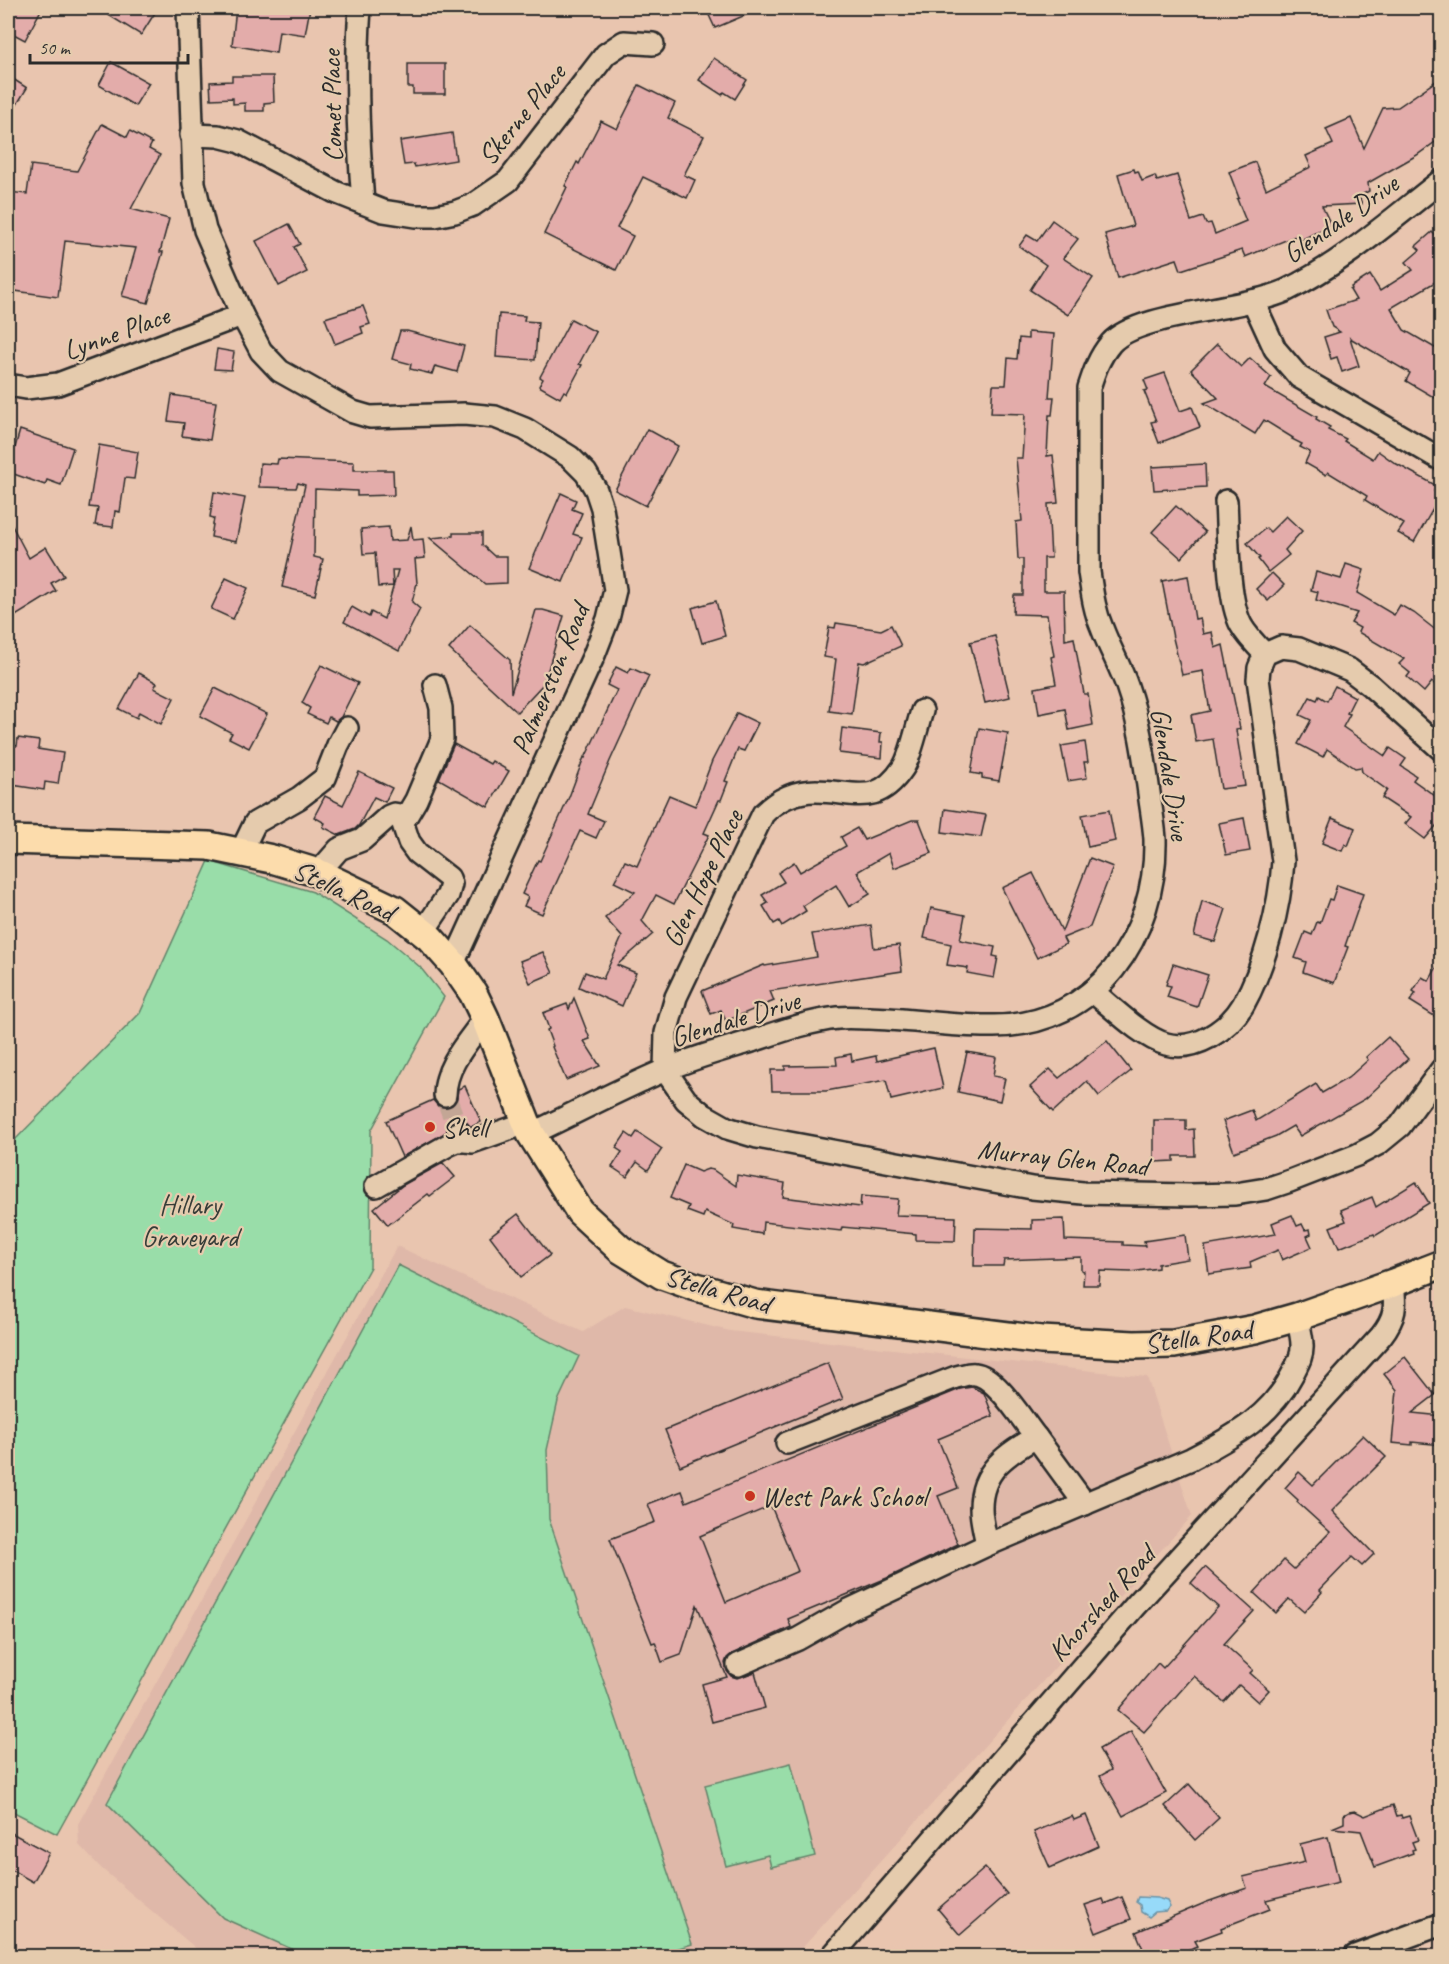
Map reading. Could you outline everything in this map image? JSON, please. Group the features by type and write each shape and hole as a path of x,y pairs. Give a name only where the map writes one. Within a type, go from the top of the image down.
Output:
{"main road":[{"name":"Stella Road","path":"8,840 209,846 272,859 318,873 335,879 395,910 430,938 453,964 473,993 486,1018 529,1129 580,1212 620,1249 662,1275 755,1304 1041,1340 1134,1345 1174,1344 1255,1329 1297,1317 1393,1284 1442,1264"}],"street":[{"name":"Palmerston Road","path":"188,8 194,183 205,230 242,315 261,351 280,371 353,412 370,417 480,414 509,421 570,457 586,473 596,489 602,508 615,590 608,619 594,655 453,964"},
{"name":"Comet Place","path":"360,8 357,37 357,127 363,203"},
{"name":"Skerne Place","path":"191,135 218,136 237,141 334,192 383,211 415,216 435,216 473,205 508,181 606,54 624,42 653,44"},
{"name":"Glendale Drive","path":"376,1186 462,1137 472,1142 529,1129 665,1070 774,1034 838,1018 899,1019 994,1026 1029,1023 1054,1016 1077,1003 1111,974 1125,956 1140,923 1151,888 1155,862 1155,836 1135,712 1126,684 1101,626 1089,572 1089,388 1097,362 1112,342 1131,330 1154,322 1253,301 1282,292 1317,274 1356,248 1442,180"},
{"path":"1253,301 1275,349 1299,377 1442,460"},
{"name":"Lynne Place","path":"8,385 26,388 58,384 242,315"},
{"path":"1226,501 1232,593 1236,611 1250,638 1265,654"},
{"path":"1092,991 1147,1035 1166,1044 1186,1047 1202,1042 1222,1029 1242,1007 1263,960 1279,903 1282,878 1283,861 1258,679 1259,668 1265,654 1281,647 1299,649 1350,670 1442,750"},
{"path":"402,822 416,800 442,739 441,708 435,685"},
{"name":"Glen Hope Place","path":"665,1070 666,1033 676,997 763,814 787,796 804,792 866,795 880,790 893,781 904,766 922,711"},
{"path":"241,852 255,823 299,798 325,778 347,728"},
{"path":"318,873 339,849 362,840 389,816 400,815 409,842 417,853 449,878 452,889 423,932"},
{"path":"445,1095 449,1072 486,1018"},
{"name":"Murray Glen Road","path":"665,1070 686,1100 704,1115 727,1128 757,1137 1032,1188 1083,1193 1189,1196 1235,1194 1266,1189 1378,1144 1401,1126 1442,1069"},
{"name":"Khorshed Road","path":"832,1956 1135,1606 1381,1336 1391,1324 1395,1312 1393,1284"},
{"path":"738,1665 798,1639 849,1610 987,1545 1191,1459 1222,1443 1255,1422 1276,1401 1300,1359 1302,1344 1297,1317"},
{"path":"787,1443 956,1377 974,1373 994,1384 1036,1437 1084,1504"},
{"path":"987,1545 981,1508 984,1484 996,1464 1036,1437"},
{"path":"1355,1956 1442,1924"}],"shaded area":[{"path":"397,1246 583,1332 625,1306 730,1331 1147,1377 1192,1516 795,1956 205,1956 101,1868 79,1845 78,1824"}],"green space":[{"name":"Hillary Graveyard","path":"209,861 313,892 387,939 420,967 444,997 371,1131 370,1267 57,1834 8,1809 8,1147 140,1013"},
{"path":"398,1265 579,1356 558,1401 547,1450 549,1519 692,1944 653,1956 307,1956 223,1918 107,1803"},
{"path":"791,1763 815,1856 771,1867 768,1855 726,1866 705,1785"}],"water":[{"path":"1138,1897 1167,1901 1170,1907 1166,1911 1155,1912 1149,1917 1141,1912 1140,1905 1136,1902"}],"building":[{"path":"8,8 42,8 25,40 8,31"},
{"path":"97,8 158,8 141,35"},
{"path":"236,8 310,8 305,35 279,31 276,53 232,45"},
{"path":"716,8 762,8 715,28 707,11"},
{"path":"714,58 747,80 735,99 724,92 722,95 699,80"},
{"path":"111,62 149,83 135,106 99,85"},
{"path":"408,64 445,64 445,94 413,94 413,87 408,87"},
{"path":"232,76 273,76 274,102 264,103 264,111 245,111 245,103 233,104 233,98 211,99 210,82 232,81"},
{"path":"1442,77 1442,137 1417,155 1368,183 1369,191 1359,196 1362,204 1322,206 1331,225 1301,240 1298,235 1245,257 1242,250 1181,270 1177,259 1118,278 1105,234 1133,226 1118,174 1134,169 1135,172 1138,171 1142,181 1155,176 1157,181 1177,175 1191,221 1203,217 1206,224 1211,223 1215,234 1246,221 1229,172 1255,162 1266,189 1311,167 1306,156 1333,144 1326,129 1351,118 1364,148 1383,108 1398,107"},
{"path":"13,79 27,88 8,119 8,88"},
{"path":"639,85 675,103 668,118 704,136 684,175 695,180 687,198 643,177 617,228 633,236 616,270 544,234 577,162 579,164 601,121 617,129"},
{"path":"102,124 127,137 130,131 152,143 149,149 160,155 131,209 169,219 160,252 163,252 148,303 122,296 136,248 65,241 58,297 8,290 8,192 27,194 31,165 77,171"},
{"path":"452,133 456,160 415,167 414,164 404,165 400,141"},
{"path":"1052,220 1078,239 1063,258 1093,278 1068,315 1030,290 1046,265 1019,246 1027,235 1037,241"},
{"path":"289,224 300,244 294,247 307,272 279,286 256,241"},
{"path":"1432,232 1442,242 1442,278 1391,308 1404,330 1442,352 1442,402 1406,381 1410,373 1350,338 1359,366 1342,372 1337,357 1331,359 1324,337 1340,332 1332,327 1326,310 1356,300 1350,290 1351,287 1370,275 1380,291 1413,270 1406,262 1420,250 1416,246"},
{"path":"363,306 370,324 361,327 363,333 335,344 325,318"},
{"path":"499,314 525,316 524,321 538,322 535,360 496,357"},
{"path":"571,319 596,332 567,393 564,391 560,398 539,386 543,379 540,377"},
{"path":"400,331 464,346 457,372 435,366 432,374 410,369 411,364 392,359"},
{"path":"1028,332 1054,334 1049,397 1054,397 1052,415 1049,415 1047,456 1053,455 1058,503 1048,504 1051,558 1044,558 1044,591 1064,591 1065,640 1074,638 1084,694 1088,694 1093,725 1069,730 1065,709 1039,714 1035,688 1056,684 1047,615 1013,614 1014,595 1023,595 1023,559 1018,559 1016,522 1022,521 1016,458 1022,458 1025,414 991,413 993,385 1006,385 1008,358 1017,359 1019,338 1028,339"},
{"path":"1217,344 1241,367 1250,358 1271,377 1265,387 1317,417 1316,419 1330,427 1328,430 1346,439 1344,441 1373,459 1378,451 1437,486 1434,491 1441,495 1414,542 1398,533 1404,524 1365,500 1367,496 1328,472 1326,475 1305,463 1310,452 1300,447 1302,444 1293,438 1264,420 1255,434 1204,403 1218,398 1191,370"},
{"path":"217,349 234,352 231,370 214,369"},
{"path":"1165,373 1180,411 1192,407 1200,427 1159,443 1151,422 1156,421 1144,391 1148,390 1144,380"},
{"path":"172,395 216,402 210,440 182,436 184,423 168,421"},
{"path":"647,429 678,446 646,506 615,490"},
{"path":"20,430 73,448 61,485 47,480 45,485 8,472"},
{"path":"99,445 138,452 134,479 125,478 120,512 115,511 113,527 95,525 98,508 89,507"},
{"path":"278,459 354,462 354,470 393,470 394,495 357,496 357,491 315,489 314,557 323,559 315,595 282,587 305,485 298,483 296,488 259,487 260,463 277,464"},
{"path":"1205,464 1206,487 1154,490 1152,467"},
{"path":"214,492 245,498 236,542 211,537 214,518 210,517"},
{"path":"561,493 576,500 572,509 582,513 573,534 582,537 563,582 529,568"},
{"path":"1176,506 1205,532 1181,558 1152,532"},
{"path":"1286,516 1302,531 1285,550 1289,555 1268,572 1247,543 1266,528 1270,532"},
{"path":"8,518 29,558 46,547 64,576 51,583 56,591 14,617 8,606"},
{"path":"411,526 413,540 423,539 425,558 415,559 417,583 412,602 420,609 399,651 344,622 352,607 369,617 371,612 384,619 398,570 392,570 393,586 378,587 375,553 363,554 361,529 389,527 390,541 407,540"},
{"path":"453,533 482,533 482,545 494,556 507,556 507,583 485,584 430,538 453,536"},
{"path":"1346,564 1364,570 1357,593 1394,615 1400,605 1442,635 1442,691 1432,682 1424,692 1407,677 1410,673 1399,664 1404,659 1358,632 1360,628 1351,623 1357,613 1316,600 1318,592 1311,590 1316,572 1341,579"},
{"path":"1272,573 1284,585 1268,601 1256,589"},
{"path":"1188,576 1195,619 1200,618 1203,634 1212,632 1215,648 1223,645 1240,729 1236,730 1245,786 1221,789 1213,739 1196,742 1191,715 1210,711 1203,671 1182,675 1162,581"},
{"path":"226,578 248,588 233,619 211,609"},
{"path":"716,601 725,636 702,643 692,608"},
{"path":"536,610 564,616 544,683 517,712 449,649 470,625 510,660 511,693"},
{"path":"836,623 881,630 891,625 901,646 864,663 859,662 852,714 829,711 836,659 824,657 829,627 835,628"},
{"path":"995,636 1010,697 985,703 970,642"},
{"path":"321,665 358,683 341,717 336,721 329,717 326,723 307,714 310,708 302,703"},
{"path":"616,667 628,673 631,668 649,676 588,814 604,821 596,838 580,831 542,914 524,906 528,897 522,894 538,860 540,861 584,757 617,690 607,685"},
{"path":"139,673 157,683 154,688 174,698 161,724 139,712 137,718 119,709"},
{"path":"1335,686 1355,697 1343,727 1385,756 1390,748 1406,759 1401,766 1416,776 1413,780 1442,801 1442,819 1425,839 1405,824 1411,817 1382,798 1387,790 1362,772 1361,767 1355,768 1327,749 1323,757 1298,744 1311,720 1300,715 1310,697 1317,700 1319,696 1327,701"},
{"path":"215,688 267,714 249,748 229,738 232,733 200,716"},
{"path":"737,713 758,723 744,751 738,749 725,781 728,782 721,800 704,833 709,835 674,904 656,895 642,921 653,934 617,965 636,973 622,1006 579,987 585,972 603,979 622,937 605,918 635,892 614,882 625,861 637,866 669,795 695,806 712,761"},
{"path":"842,728 881,733 882,758 839,753"},
{"path":"979,728 1008,733 999,781 971,773"},
{"path":"18,738 39,741 38,749 63,753 58,784 45,782 44,790 12,785 13,777 8,776 8,744 17,746"},
{"path":"1085,742 1088,762 1084,762 1087,778 1068,781 1061,746"},
{"path":"454,744 490,764 492,761 509,771 488,807 439,779"},
{"path":"359,772 392,788 385,802 374,797 355,829 339,835 323,827 325,823 314,817 325,796 343,805"},
{"path":"945,809 986,815 981,837 942,832"},
{"path":"1109,810 1115,841 1088,847 1082,815"},
{"path":"1244,818 1250,851 1226,855 1219,823"},
{"path":"1332,818 1355,828 1348,846 1345,844 1342,851 1322,843"},
{"path":"912,820 919,820 932,853 894,868 889,853 857,872 870,894 849,907 836,885 803,906 806,911 782,926 779,921 774,924 763,906 768,903 762,895 784,882 778,873 794,862 800,872 846,846 841,837 857,828 864,840"},
{"path":"1090,858 1113,867 1090,927 1063,938 1066,944 1037,958 1002,888 1033,873 1062,931"},
{"path":"1337,885 1363,894 1345,946 1348,947 1334,983 1303,972 1306,962 1295,958 1305,932 1312,935 1317,922 1320,923 1329,899 1332,900"},
{"path":"1202,901 1226,909 1215,942 1194,936"},
{"path":"931,908 965,915 960,940 995,947 993,956 998,957 994,978 967,973 968,968 947,965 951,944 924,938"},
{"path":"871,925 874,948 899,945 902,971 770,991 774,1001 726,1021 721,1010 711,1014 702,991 764,965 817,957 812,934"},
{"path":"543,952 553,973 530,983 520,961"},
{"path":"1442,958 1442,1021 1410,1001 1422,977 1429,981"},
{"path":"1173,964 1208,975 1197,1007 1167,997 1171,986 1166,985"},
{"path":"574,998 590,1039 584,1041 600,1066 566,1080 552,1047 543,1013 567,1004 569,1009"},
{"path":"1388,1037 1408,1059 1365,1099 1300,1136 1293,1126 1276,1136 1234,1152 1223,1121 1252,1110 1256,1121 1316,1084 1322,1093 1348,1078"},
{"path":"1107,1041 1131,1071 1099,1096 1087,1081 1053,1112 1030,1087 1050,1069 1059,1078"},
{"path":"934,1048 943,1088 891,1100 886,1080 826,1091 772,1091 771,1070 785,1070 785,1066 837,1065 836,1057 851,1054 852,1061 876,1056 877,1061"},
{"path":"967,1052 996,1057 993,1076 1005,1078 1000,1101 958,1092"},
{"name":"Shell","path":"465,1086 481,1122 471,1127 458,1119 447,1127 447,1132 402,1157 386,1121 433,1100 438,1106 450,1107 456,1102 458,1089"},
{"path":"1154,1120 1186,1120 1186,1130 1194,1129 1195,1156 1174,1156 1174,1161 1154,1162"},
{"path":"637,1132 662,1149 648,1170 637,1162 627,1177 612,1167 622,1152 616,1148 626,1133 633,1138"},
{"path":"443,1163 455,1177 430,1196 428,1194 388,1225 374,1208 403,1185"},
{"path":"684,1165 700,1172 713,1170 736,1186 737,1175 785,1183 783,1197 860,1207 861,1196 898,1199 896,1215 956,1217 955,1241 916,1240 916,1234 842,1227 841,1231 763,1222 762,1234 733,1229 734,1225 705,1212 703,1217 687,1211 689,1206 670,1198"},
{"path":"1416,1182 1429,1203 1375,1236 1374,1234 1339,1248 1330,1227 1346,1221 1341,1210 1372,1197 1376,1207"},
{"path":"518,1214 550,1255 521,1277 490,1236"},
{"path":"1292,1215 1297,1226 1302,1224 1305,1230 1310,1229 1311,1234 1307,1236 1312,1247 1282,1260 1278,1250 1250,1262 1251,1268 1209,1274 1205,1246 1276,1234 1272,1223"},
{"path":"1064,1219 1065,1240 1123,1242 1123,1245 1145,1246 1144,1241 1185,1235 1188,1259 1158,1264 1158,1268 1131,1272 1100,1271 1099,1285 1083,1285 1084,1271 1081,1270 1081,1257 1004,1260 1003,1266 974,1266 975,1228 1032,1229 1032,1220"},
{"path":"1405,1357 1435,1395 1412,1413 1442,1416 1442,1445 1392,1443 1397,1390 1384,1374"},
{"path":"828,1363 843,1399 680,1466 665,1430"},
{"path":"972,1387 984,1393 993,1416 938,1439 958,1488 938,1496 958,1544 887,1578 788,1619 791,1627 732,1654 725,1663 727,1671 731,1676 737,1678 755,1672 765,1708 712,1722 702,1684 727,1677 697,1605 681,1655 662,1662 655,1642 652,1643 610,1539 655,1522 648,1504 682,1491 686,1502 960,1389","holes":["771,1506 798,1571 726,1602 700,1536"]},
{"path":"1363,1435 1386,1457 1332,1511 1374,1554 1362,1566 1352,1557 1320,1590 1322,1592 1304,1612 1289,1599 1276,1613 1254,1593 1284,1560 1294,1569 1330,1532 1285,1488 1299,1472 1313,1485"},
{"path":"1205,1567 1254,1611 1224,1644 1253,1670 1250,1673 1269,1690 1258,1702 1239,1685 1224,1702 1194,1676 1144,1732 1118,1710 1158,1663 1163,1668 1218,1607 1191,1583"},
{"path":"1131,1731 1166,1793 1123,1816 1100,1776 1111,1770 1099,1749"},
{"path":"1189,1784 1219,1818 1195,1840 1165,1806"},
{"path":"1393,1805 1397,1816 1401,1815 1402,1818 1409,1816 1418,1840 1412,1842 1415,1849 1412,1850 1413,1853 1375,1867 1361,1831 1332,1828 1344,1823 1344,1815 1349,1812 1355,1811 1365,1816"},
{"path":"1086,1815 1099,1846 1050,1868 1034,1832 1072,1816 1074,1820"},
{"path":"8,1831 49,1853 33,1882 8,1868"},
{"path":"1328,1837 1339,1882 1266,1900 1270,1909 1195,1941 1198,1946 1171,1956 1146,1956 1136,1932 1247,1888 1243,1877 1305,1862 1300,1844"},
{"path":"985,1868 1007,1894 960,1935 938,1909"},
{"path":"1122,1897 1131,1919 1096,1933 1085,1905 1103,1899 1105,1904"}],"tunnel":[{"path":"445,1095 459,1132"}],"place":[{"name":"Shell","path":"430,1127"},
{"name":"West Park School","path":"750,1496"}]}
